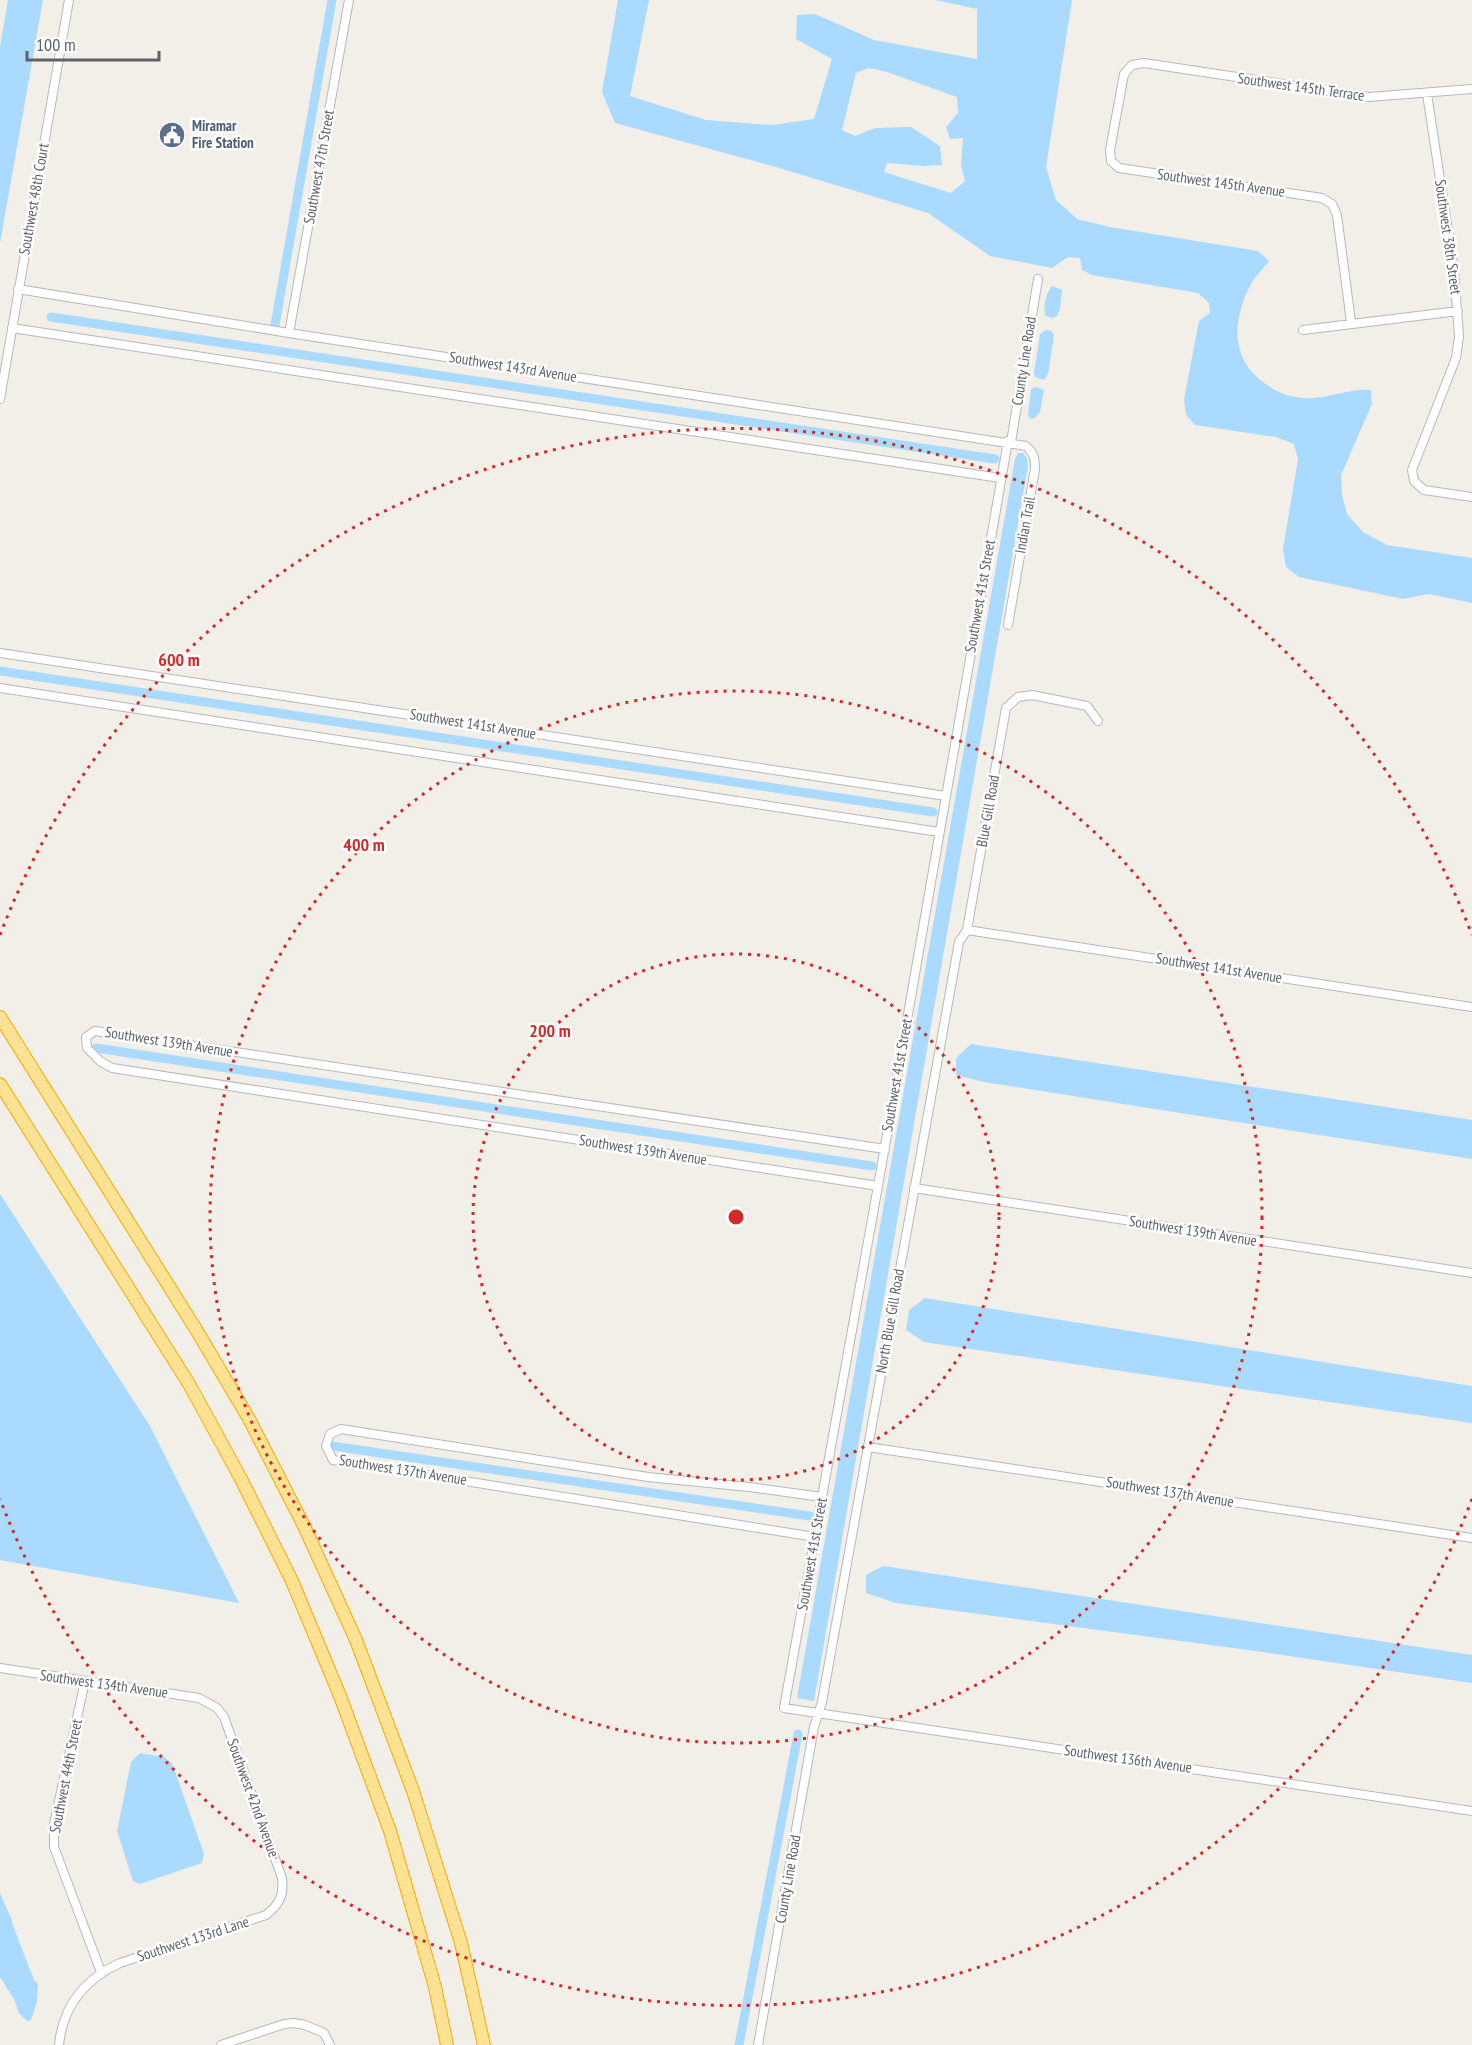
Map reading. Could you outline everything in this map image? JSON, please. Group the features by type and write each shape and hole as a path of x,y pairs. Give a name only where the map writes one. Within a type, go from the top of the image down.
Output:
{"highway":[{"path":"0,1017 197,1331 249,1419 304,1526 356,1640 413,1791 461,1943 484,2045"},
{"path":"0,1084 189,1384 240,1477 292,1581 340,1695 390,1831 435,1988 447,2045"}],"street":[{"name":"Southwest 48th Court","path":"0,399 69,0"},
{"name":"Southwest 47th Street","path":"289,333 349,0"},
{"name":"Southwest 145th Terrace","path":"1111,160 1110,150 1124,74 1132,65 1144,63 1369,97 1472,89"},
{"name":"Southwest 38th Street","path":"1427,94 1452,258 1459,336 1456,358 1412,470 1414,480 1424,490 1472,497"},
{"name":"Southwest 145th Avenue","path":"1111,160 1119,168 1322,198 1332,204 1337,215 1351,322"},
{"name":"County Line Road","path":"1009,442 1038,279"},
{"name":"Southwest 143rd Avenue","path":"18,289 289,333 1009,442"},
{"path":"1303,330 1458,310"},
{"path":"12,328 1000,478"},
{"name":"Southwest 41st Street","path":"784,1708 885,1149 1000,478 1009,442"},
{"name":"Indian Trail","path":"1008,625 1035,469 1035,457 1032,450 1026,446 1009,442"},
{"name":"Southwest 141st Avenue","path":"0,653 946,796"},
{"path":"0,688 939,832"},
{"name":"Blue Gill Road","path":"967,930 1006,708 1018,697 1032,695 1087,706 1098,721"},
{"name":"Southwest 141st Avenue","path":"967,930 1472,1006"},
{"name":"North Blue Gill Road","path":"819,1713 959,942 967,930"},
{"name":"Southwest 139th Avenue","path":"878,1186 112,1068 100,1061 87,1048 86,1037 95,1031 885,1149"},
{"name":"Southwest 139th Avenue","path":"914,1188 1472,1273"},
{"name":"Southwest 137th Avenue","path":"815,1537 333,1460 326,1446 330,1434 341,1429 648,1477 822,1497"},
{"name":"Southwest 137th Avenue","path":"868,1446 1472,1538"},
{"name":"Southwest 134th Avenue","path":"0,1668 208,1701"},
{"name":"Southwest 44th Street","path":"85,1681 54,1824 54,1847 101,1972"},
{"name":"Southwest 42nd Avenue","path":"208,1701 218,1708 224,1717 263,1824 282,1878 284,1890 280,1901"},
{"name":"Southwest 136th Avenue","path":"784,1708 1472,1811"},
{"name":"County Line Road","path":"758,2045 814,1727 819,1713"},
{"name":"Southwest 133rd Lane","path":"101,1972 120,1963 266,1915 280,1901"},
{"path":"59,2045 66,2017 76,1996 101,1972"},
{"path":"221,2045 284,2024 294,2023 324,2033 330,2045"}],"water":[{"path":"8,0 43,0 0,243 0,47"},
{"path":"618,0 649,0 630,96 706,120 772,125 814,119 832,59 796,39 797,15 815,14 874,40 977,59 977,9 936,0 1072,0 1046,167 1056,200 1077,219 1110,227 1258,251 1269,261 1250,286 1238,322 1239,346 1249,368 1258,378 1274,389 1296,397 1312,398 1371,390 1372,404 1341,475 1342,495 1347,514 1363,532 1387,545 1472,558 1472,603 1429,594 1403,599 1299,577 1286,567 1283,549 1298,459 1294,444 1276,437 1195,425 1186,415 1184,400 1199,321 1210,313 1209,303 1198,293 1092,275 1082,270 1080,258 1068,257 1052,268 990,256 928,213 776,167 615,123 602,92","holes":["869,68 887,72 957,97 958,113 946,127 950,139 963,138 961,166 965,181 951,193 884,172 887,163 942,165 940,146 911,127 875,128 855,136 842,130 856,73"]},
{"path":"1052,286 1062,290 1060,309 1057,316 1052,318 1045,316 1045,308 1046,297"},
{"path":"1046,330 1052,331 1054,335 1048,374 1044,380 1035,377 1034,373 1040,334"},
{"path":"1036,387 1044,390 1040,412 1035,418 1030,419 1028,415 1031,389"},
{"path":"1018,453 1023,453 1027,458 1028,466 814,1701 797,1698 1015,459"},
{"path":"971,1044 1472,1120 1472,1159 984,1082 956,1075 956,1058"},
{"path":"0,1194 150,1426 239,1603 0,1560"},
{"path":"925,1298 1472,1386 1472,1423 924,1342 906,1330 909,1310"},
{"path":"883,1566 1472,1655 1472,1683 1248,1650 896,1603 866,1593 866,1575"},
{"path":"140,1753 164,1757 172,1763 204,1854 202,1863 140,1884 133,1881 117,1831 131,1762"},
{"path":"0,1893 34,1980 38,1984 37,2002 31,2020 27,2021 19,2013 14,1999 0,1977"}],"waterway":[{"path":"275,325 332,0"},
{"path":"51,317 995,459"},
{"path":"0,671 933,812"},
{"path":"96,1048 872,1166"},
{"path":"332,1446 810,1516"},
{"path":"739,2045 798,1734"}],"place":[{"name":"Miramar Fire Station","path":"172,135"}]}
